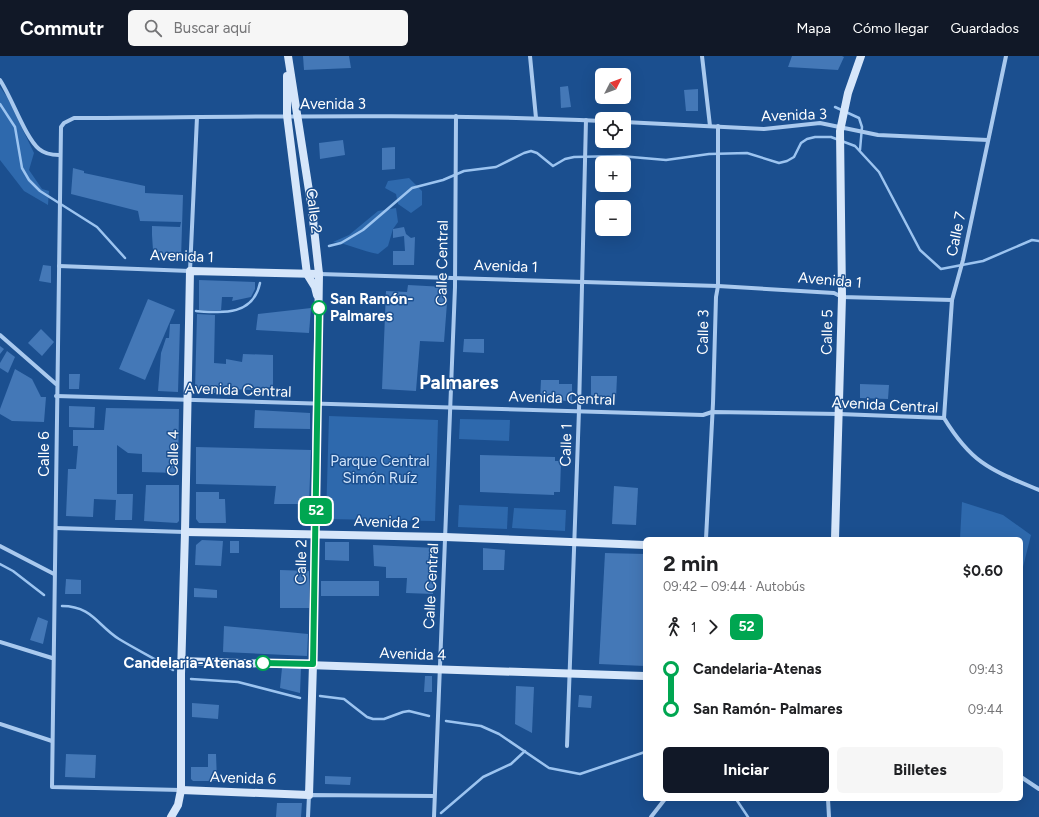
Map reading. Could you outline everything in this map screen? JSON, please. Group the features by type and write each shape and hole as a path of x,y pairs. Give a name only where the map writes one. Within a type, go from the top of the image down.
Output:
{"main road":[{"name":"Calle 2","path":"287,56 287,115 307,274 315,287 320,308"},
{"name":"Calle 2","path":"287,56 298,116 316,241 319,274 320,308 309,794"},
{"name":"Calle 5","path":"835,537 840,414 842,297 841,126 846,104 861,56"},
{"name":"Avenida 1","path":"190,271 319,274"},
{"name":"Calle 4","path":"171,817 178,805 181,790 181,661 190,271"},
{"name":"Avenida 2","path":"185,532 445,537 643,545"},
{"name":"Avenida 4","path":"181,661 313,664 643,676"},
{"name":"Avenida 6","path":"181,790 309,794"}],"street":[{"path":"530,56 536,118"},
{"path":"702,56 710,126"},
{"name":"Calle 7","path":"944,418 952,300 963,260 1006,56"},
{"path":"0,80 10,95 33,143 48,155 59,156"},
{"name":"Avenida 3","path":"64,122 74,118 287,115 456,116 595,121"},
{"name":"Calle Central","path":"434,817 440,678 438,669 445,537 455,278 454,163 456,116"},
{"name":"Calle 4","path":"190,271 197,117"},
{"name":"Calle 1","path":"567,746 583,282 586,120"},
{"name":"Calle 6","path":"52,787 52,658 56,528 59,156 60,133 64,122"},
{"name":"Avenida 3","path":"631,122 764,129 813,123 841,126 854,131 870,134 905,138 988,140"},
{"name":"Calle 3","path":"706,537 716,297 718,286 718,126"},
{"name":"Avenida 1","path":"59,266 190,271"},
{"name":"Avenida 1","path":"319,274 718,286 834,293 842,297 952,300"},
{"path":"0,335 56,384"},
{"name":"Avenida Central","path":"56,396 187,401 579,410 703,415 712,412 840,414 944,418 954,436 982,464 1039,490"},
{"name":"Avenida 2","path":"56,528 185,532"},
{"path":"0,546 54,574"},
{"path":"0,642 52,658"},
{"path":"0,724 52,741"},
{"path":"1023,778 1039,788"},
{"name":"Avenida 6","path":"52,787 181,790"},
{"name":"Avenida 6","path":"309,794 434,796"},
{"name":"Calle 2","path":"308,817 309,794"},
{"path":"651,817 663,801"},
{"path":"828,801 829,817"}],"green space":[{"path":"0,87 7,97 34,153 29,170 42,189 49,191 48,205 24,191 0,160"},
{"path":"409,178 422,191 422,205 411,213 398,204 396,194 385,188 388,181"},
{"path":"396,208 398,222 393,229 388,246 378,254 333,242 349,235 378,211"},
{"name":"Parque Central Simón Ruíz","path":"329,416 438,420 435,521 326,519"},
{"path":"460,419 510,420 509,441 459,439"},
{"path":"962,502 1003,515 1031,535 1023,567 1023,537 960,537"},
{"path":"459,505 508,507 507,529 458,527"},
{"path":"514,508 566,510 565,531 512,528"}],"building":[{"path":"303,56 349,56 351,68 304,70"},
{"path":"792,56 844,57 838,70 788,67"},
{"path":"568,86 571,107 561,108 560,87"},
{"path":"698,89 698,111 686,111 684,90"},
{"path":"343,140 345,155 320,159 319,143"},
{"path":"395,147 395,169 382,170 382,148"},
{"path":"73,168 84,171 84,173 145,186 145,193 183,195 181,259 154,259 156,250 153,250 152,226 180,227 181,222 140,221 138,211 71,194"},
{"path":"404,227 406,234 411,238 415,237 414,265 393,265 393,251 405,251 404,236 393,238 393,229"},
{"path":"43,265 51,266 51,283 39,281"},
{"path":"199,280 255,282 255,289 251,297 232,301 233,297 222,297 221,311 199,310"},
{"path":"408,285 445,287 447,303 444,342 420,341 416,391 382,389 386,291 407,292"},
{"path":"148,299 175,310 145,380 119,369"},
{"path":"311,308 309,333 256,330 258,314"},
{"path":"197,314 215,315 214,363 226,364 226,359 242,362 243,354 273,355 273,391 232,389 233,394 198,392 195,389"},
{"path":"170,324 180,324 178,392 158,391 161,353 166,338 169,338"},
{"path":"41,329 54,342 42,356 28,343"},
{"path":"464,339 484,339 484,353 463,352"},
{"path":"0,346 4,349 0,354"},
{"path":"7,351 15,357 8,373 0,368 0,363"},
{"path":"15,369 32,379 41,397 46,397 44,422 12,421 0,414 0,409"},
{"path":"69,374 80,374 79,389 69,389"},
{"path":"591,376 617,376 616,399 591,397"},
{"path":"541,380 559,380 559,384 572,384 572,401 540,400"},
{"path":"860,384 889,385 888,399 860,398"},
{"path":"69,406 95,407 94,428 69,427"},
{"path":"106,408 179,409 178,473 142,472 142,454 128,453 117,445 117,494 133,494 132,520 115,520 116,500 94,499 93,517 66,516 68,469 76,469 78,446 73,446 73,430 104,430"},
{"path":"255,410 310,413 310,429 254,428"},
{"path":"196,447 311,450 309,504 274,504 276,486 196,484"},
{"path":"480,455 555,457 555,461 561,461 560,492 554,492 554,495 480,492"},
{"path":"146,485 179,485 179,521 177,523 144,521"},
{"path":"614,486 638,488 636,525 612,524"},
{"path":"196,492 219,492 219,499 225,499 226,523 199,523 196,519"},
{"path":"202,540 223,541 221,566 195,565 196,545"},
{"path":"230,541 239,541 239,553 230,553"},
{"path":"325,542 349,542 349,561 325,560"},
{"path":"373,545 435,548 433,594 406,593 407,578 386,578 386,567 374,566"},
{"path":"483,548 505,550 504,570 483,570"},
{"path":"605,553 643,554 643,666 599,664"},
{"path":"280,570 309,571 309,608 280,608"},
{"path":"66,579 81,580 81,594 65,594"},
{"path":"321,581 379,581 379,596 321,596"},
{"path":"194,588 217,590 217,598 194,597"},
{"path":"38,617 48,621 43,644 30,640"},
{"path":"224,626 308,634 307,656 223,652"},
{"path":"282,668 301,668 300,693 280,688"},
{"path":"425,676 432,676 432,692 424,692"},
{"path":"516,686 534,687 532,733 515,724"},
{"path":"579,695 592,696 591,708 578,707"},
{"path":"192,703 219,705 218,719 192,717"},
{"path":"66,754 96,755 95,778 65,777"},
{"path":"208,754 216,754 217,781 193,781 191,779 191,767 208,767"},
{"path":"325,776 351,777 350,785 325,784"},
{"path":"277,803 302,803 301,817 276,817"}],"waterway":[{"path":"0,104 15,127 22,168 29,180 40,191 97,227 125,258"},
{"path":"835,107 859,118 862,127 860,150"},
{"path":"329,246 341,243 363,230 412,188 443,180 464,171 496,167 531,151 537,153 553,166 565,159 574,157 620,156 666,160 709,154 747,153 779,163 794,157 801,143 807,139 815,137 831,137 855,146 879,172 920,250 941,269 983,261 1032,240 1039,241"},
{"path":"196,311 226,312 244,307 251,302 260,283"},
{"path":"0,564 13,571 44,595"},
{"path":"62,606 81,609 88,613 119,639 173,670"},
{"path":"191,679 238,682 300,698"},
{"path":"320,696 344,699 367,717 373,719 384,719 409,711 429,716"},
{"path":"446,721 481,726 499,734 549,768 580,774 643,753"},
{"path":"441,813 483,777 511,764 525,751"},
{"path":"737,801 748,817"}],"bus line":[{"name":"52","path":"263,663 313,664 319,308"}],"place":[{"name":"San Ramón- Palmares","path":"319,308"},
{"name":"Candelaria-Atenas","path":"263,663"}],"district":[{"name":"Palmares","path":"459,382"}]}
